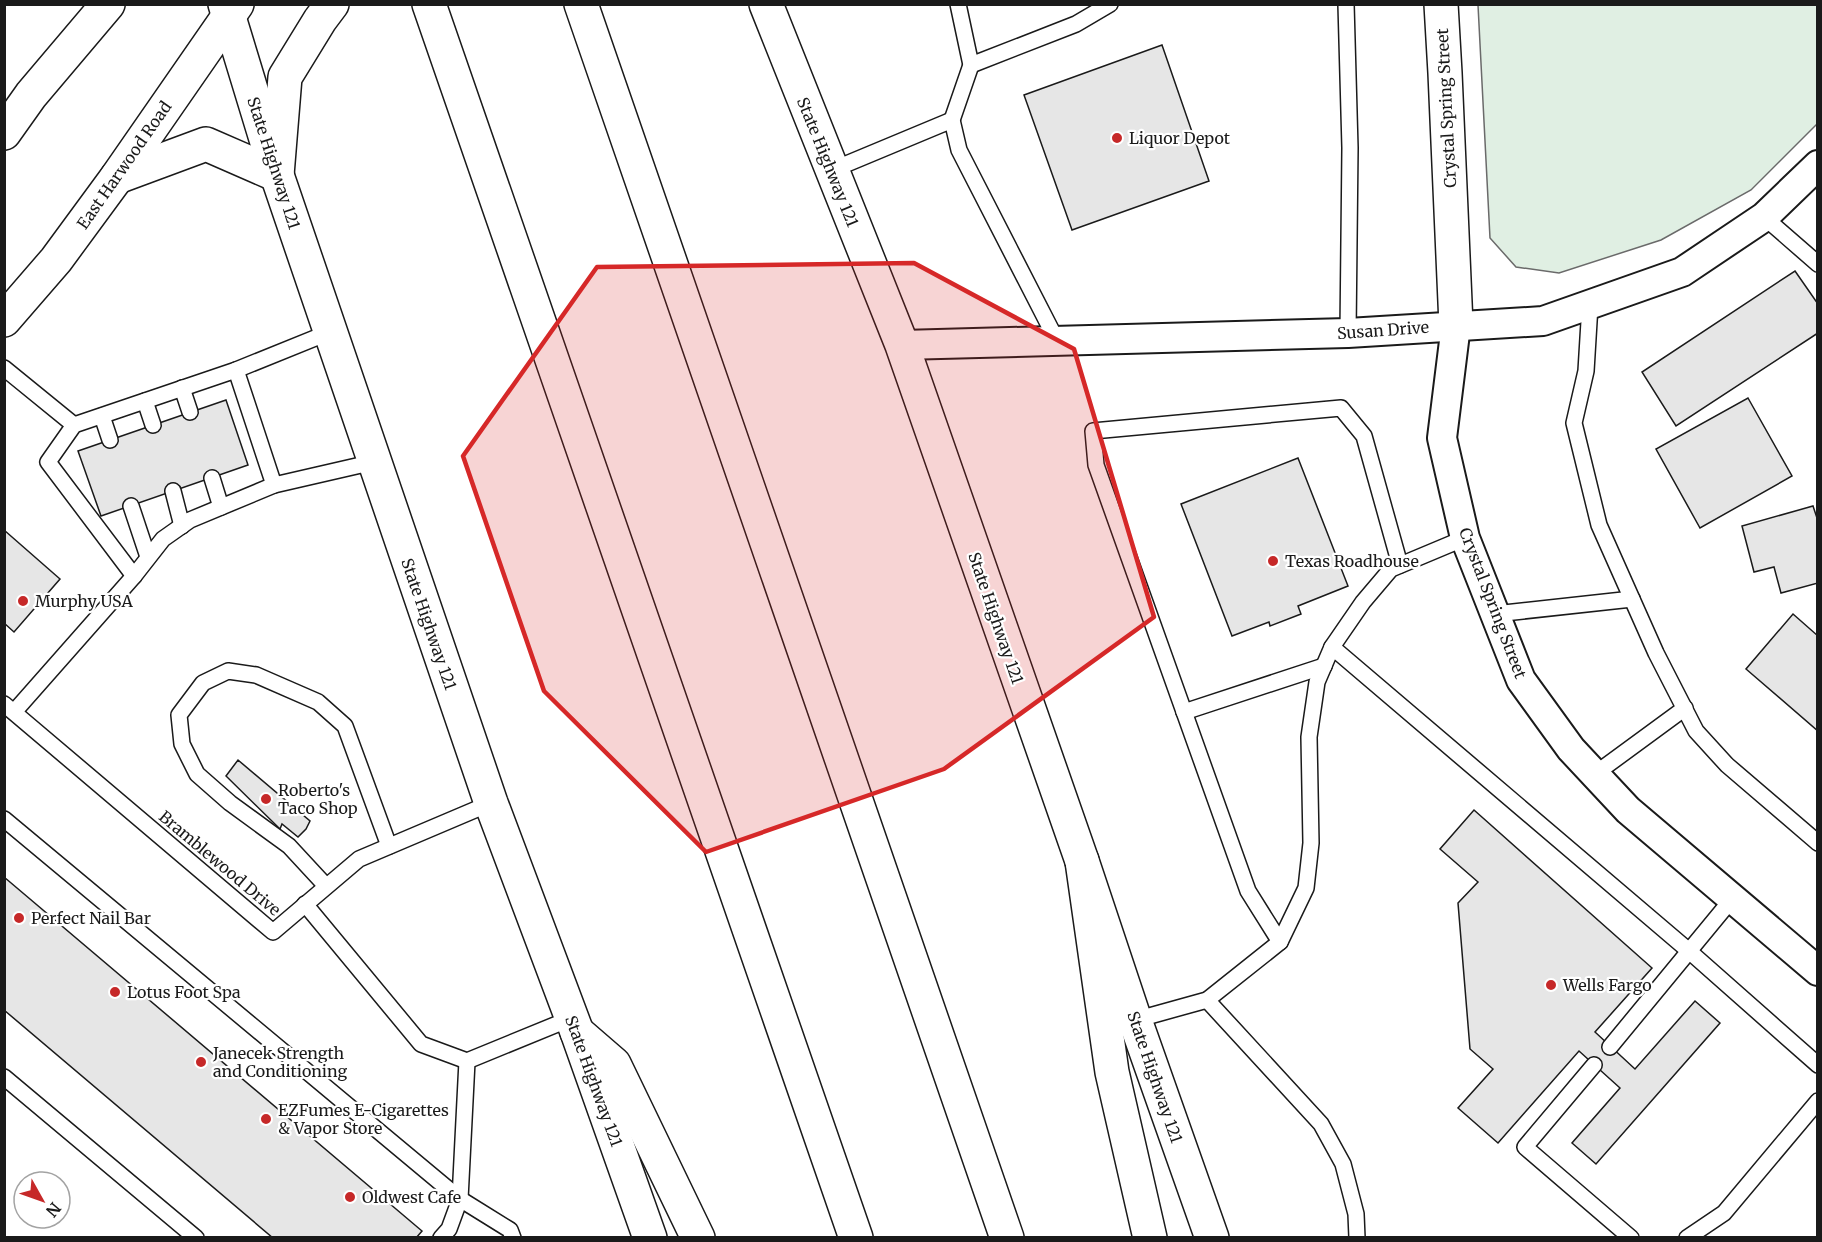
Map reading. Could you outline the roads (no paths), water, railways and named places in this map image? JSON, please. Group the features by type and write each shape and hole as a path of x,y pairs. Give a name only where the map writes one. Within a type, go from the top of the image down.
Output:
{"main road":[{"path":"31,95 83,4"},
{"path":"4,133 31,95 108,4"},
{"path":"117,177 206,144 277,175 285,77 332,4"},
{"path":"581,4 1007,1238"},
{"name":"State Highway 121","path":"765,4 902,345 1212,1238"},
{"name":"Crystal Spring Street","path":"1441,4 1456,326"},
{"name":"State Highway 121","path":"230,8 277,175 490,803 575,1025 650,1238"},
{"name":"East Harwood Road","path":"4,320 56,260 117,177 230,8"},
{"path":"432,14 856,1238"},
{"path":"1082,861 1113,1072 1150,1238"},
{"path":"575,1025 614,1064 698,1238"}],"street":[{"name":"Susan Drive","path":"902,345 1348,333 1543,321 1682,272 1764,217 1818,165"},
{"name":"Crystal Spring Street","path":"1456,326 1442,438 1466,538 1521,680 1571,749 1628,810 1818,971"}],"lane":[{"path":"958,4 971,65 952,120 959,150 1057,341"},
{"path":"971,65 1076,24 1110,4"},
{"path":"1346,4 1350,148 1348,333"},
{"path":"832,171 952,120"},
{"path":"1764,217 1818,264"},
{"path":"1590,304 1586,371 1574,423 1599,525 1656,653 1696,731 1727,765 1818,843"},
{"path":"134,576 48,462 74,425 236,370 330,332"},
{"path":"4,368 74,425"},
{"path":"236,370 274,485"},
{"path":"182,388 190,412"},
{"path":"145,401 153,425"},
{"path":"1280,942 1248,891 1096,465 1093,431 1341,408 1364,435 1400,565"},
{"path":"102,416 110,440"},
{"path":"9,708 134,576 163,539 190,520 274,485 374,462"},
{"path":"212,478 221,507"},
{"path":"173,491 182,526"},
{"path":"131,506 148,557"},
{"path":"1135,1020 1207,1000 1280,942 1306,888 1311,843 1309,737 1317,682 1332,647 1363,602 1391,569 1466,538"},
{"path":"1495,614 1632,600"},
{"path":"1332,647 1689,951 1818,1065"},
{"path":"1184,712 1324,666"},
{"path":"326,886 289,846 230,803 197,774 182,744 179,715 203,683 228,671 256,675 318,702 345,726 389,846"},
{"name":"Bramblewood Drive","path":"9,708 273,932 359,859 490,803"},
{"path":"1594,774 1685,708"},
{"path":"4,819 460,1199 510,1230 513,1238"},
{"path":"1610,1047 1732,899"},
{"path":"305,904 421,1044 467,1061 575,1025"},
{"path":"1207,1000 1321,1124 1343,1164 1356,1214 1357,1238"},
{"path":"441,1238 449,1228 460,1199 467,1061"},
{"path":"1594,1065 1525,1147 1631,1238"},
{"path":"4,1077 196,1238"},
{"path":"1687,1238 1724,1213 1818,1101"}],"place":[{"name":"Liquor Depot","path":"1117,138"},
{"name":"Texas Roadhouse","path":"1273,561"},
{"name":"Murphy USA","path":"23,601"},
{"name":"Roberto's Taco Shop","path":"266,799"},
{"name":"Perfect Nail Bar","path":"19,918"},
{"name":"Wells Fargo","path":"1551,985"},
{"name":"Lotus Foot Spa","path":"115,992"},
{"name":"Janecek Strength and Conditioning","path":"201,1062"},
{"name":"EZFumes E-Cigarettes & Vapor Store","path":"266,1119"},
{"name":"Oldwest Cafe","path":"350,1197"}]}
